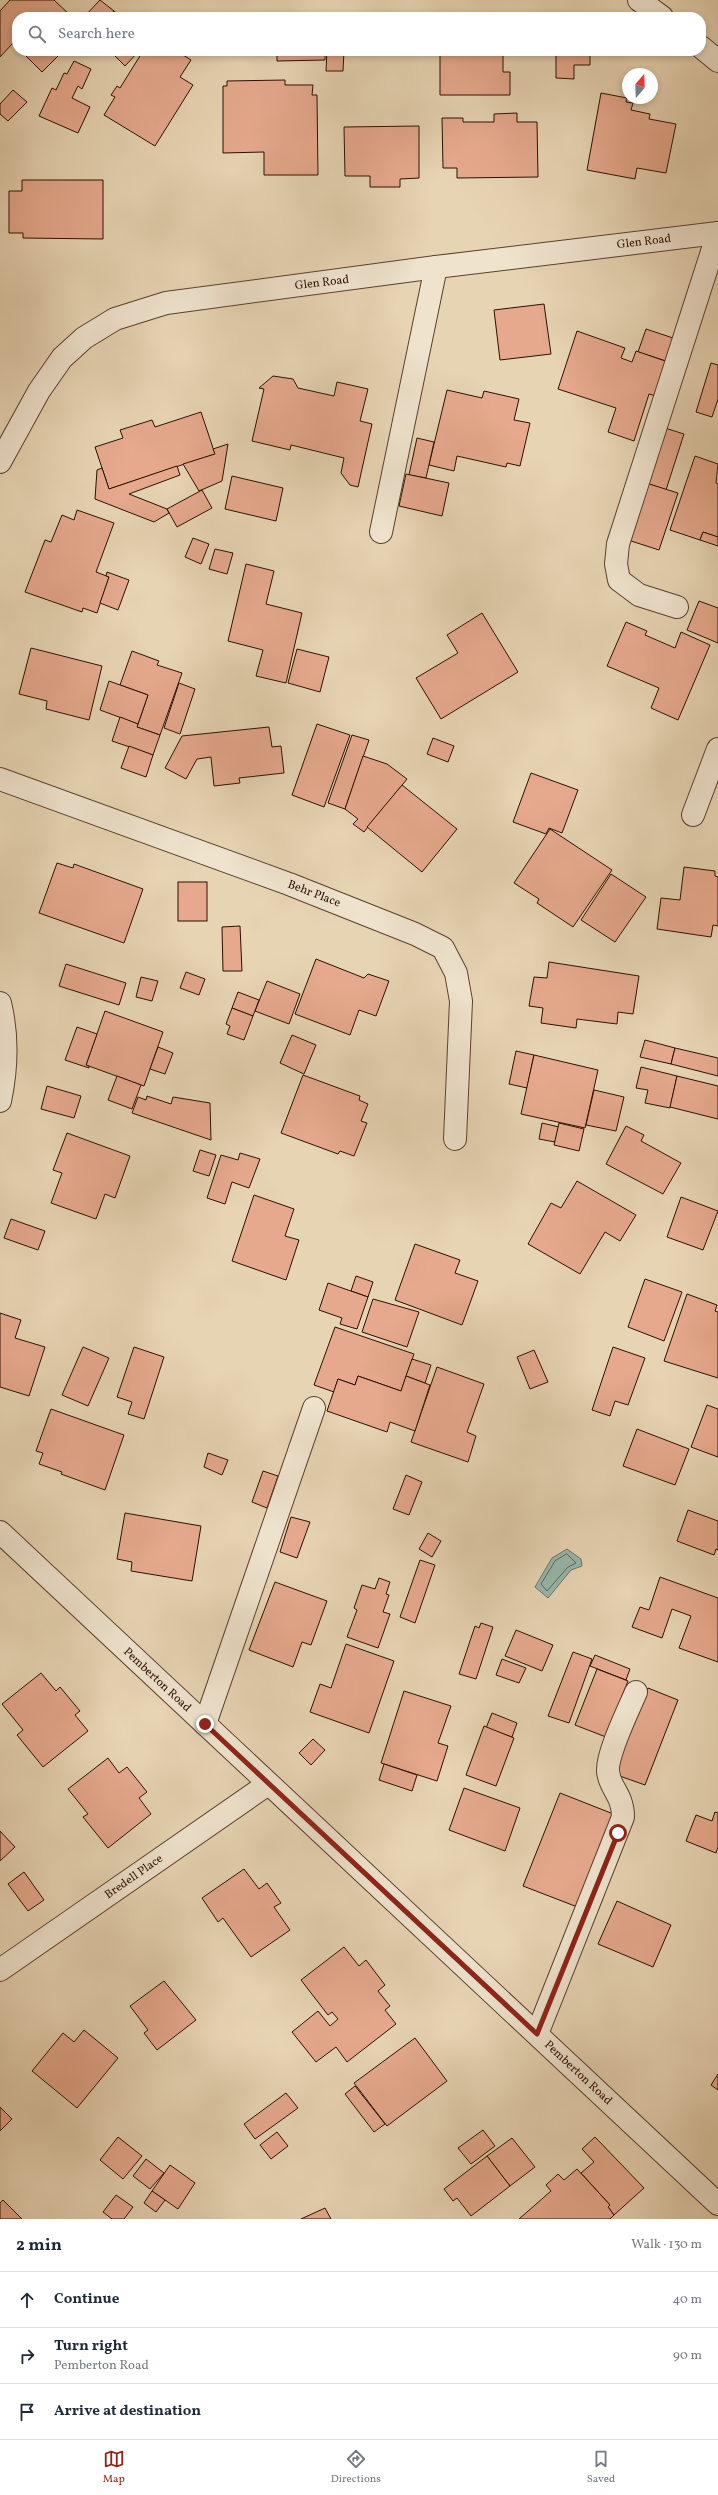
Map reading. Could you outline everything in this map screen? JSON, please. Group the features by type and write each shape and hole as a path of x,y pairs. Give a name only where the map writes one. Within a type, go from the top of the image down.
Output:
{"street":[{"path":"639,0 655,12"},
{"path":"706,51 718,61"},
{"path":"677,606 639,595 619,580 616,564 618,544 718,233"},
{"name":"Glen Road","path":"0,462 39,391 62,358 84,338 114,319 166,303 436,267 718,233"},
{"path":"381,532 436,267"},
{"path":"693,815 718,749"},
{"name":"Behr Place","path":"0,780 289,884 415,934 443,948 456,973 460,1001 455,1139"},
{"path":"0,1003 6,1050 5,1076 0,1101"},
{"path":"205,1724 314,1408"},
{"name":"Pemberton Road","path":"0,1532 718,2204"},
{"path":"537,2034 623,1817 623,1804 608,1772 609,1760 636,1692"},
{"name":"Bredell Place","path":"0,1970 268,1784"}],"water":[{"path":"567,1549 581,1559 582,1566 571,1570 548,1598 535,1587 552,1558"}],"building":[{"path":"10,0 54,0 67,12 12,12 12,44 0,57 0,11"},
{"path":"100,0 114,11 113,12 89,12"},
{"path":"26,56 58,56 42,72"},
{"path":"115,56 134,56 125,66"},
{"path":"140,56 185,56 191,60 180,77 193,85 155,146 104,115 115,97 111,95 117,86 120,88"},
{"path":"277,56 325,56 325,60 277,61"},
{"path":"327,56 344,56 343,71 326,71"},
{"path":"440,56 503,56 503,72 510,72 510,95 440,95"},
{"path":"556,56 590,56 590,65 574,65 574,79 556,78"},
{"path":"74,61 91,69 82,89 78,86 72,98 90,107 78,133 39,116 52,88 56,90 64,73 67,74"},
{"path":"285,80 285,85 313,85 312,95 317,95 318,175 264,175 264,152 223,153 223,86 227,86 227,81"},
{"path":"13,90 27,102 8,121 0,114 0,104"},
{"path":"601,93 622,97 622,104 633,104 631,110 650,114 649,119 676,124 666,173 637,168 635,179 587,170"},
{"path":"517,113 517,122 537,122 538,177 457,178 457,168 443,168 442,118 463,118 463,122 494,122 494,114"},
{"path":"419,126 419,178 400,179 400,187 370,187 370,176 345,176 344,127"},
{"path":"22,180 103,180 103,239 23,238 23,233 9,233 9,191 22,191"},
{"path":"544,304 551,354 500,360 494,310"},
{"path":"646,329 673,338 666,361 638,352"},
{"path":"577,331 625,348 621,358 632,362 636,351 668,362 656,396 649,394 634,441 608,432 616,408 558,389"},
{"path":"711,363 718,365 718,399 712,417 696,412"},
{"path":"273,376 293,379 298,388 334,396 337,382 368,389 360,421 372,424 358,487 350,485 341,473 344,458 291,445 290,450 252,441 264,389 259,388"},
{"path":"447,390 482,398 484,391 519,399 514,420 530,423 520,466 507,463 506,467 457,456 454,471 429,465"},
{"path":"201,412 215,454 109,489 95,447 123,438 120,430 152,420 155,427"},
{"path":"665,428 684,434 666,490 646,483"},
{"path":"417,438 434,442 426,478 409,475"},
{"path":"228,444 222,481 199,491 183,464 215,454 213,449"},
{"path":"695,456 718,464 716,483 718,484 718,537 703,532 700,540 670,530"},
{"path":"177,466 180,475 129,494 167,509 169,513 154,522 95,499 97,470 102,468 109,489"},
{"path":"406,474 449,483 442,516 399,506"},
{"path":"232,476 283,488 276,521 225,509"},
{"path":"646,483 678,493 659,550 628,540"},
{"path":"202,490 212,508 177,527 167,509"},
{"path":"77,510 114,523 96,572 109,577 97,613 83,608 82,612 25,592 45,540 51,542 62,515 74,520"},
{"path":"703,532 718,537 718,546 700,540"},
{"path":"193,538 209,544 201,564 185,557"},
{"path":"215,549 233,553 227,574 209,569"},
{"path":"246,564 274,571 266,604 302,613 286,683 256,676 263,650 228,641"},
{"path":"107,572 129,580 118,610 100,603 109,577 106,576"},
{"path":"699,601 718,608 718,643 687,630"},
{"path":"482,613 518,672 441,719 416,678 458,653 447,635"},
{"path":"626,622 647,631 645,635 675,648 681,632 710,645 678,720 651,708 659,688 607,666"},
{"path":"31,648 102,666 89,720 46,709 47,701 19,694"},
{"path":"297,649 329,657 320,692 288,683"},
{"path":"132,651 159,661 157,665 182,673 160,735 137,727 148,695 120,685"},
{"path":"109,681 148,695 138,724 100,710"},
{"path":"179,683 195,689 180,734 164,728"},
{"path":"120,717 138,724 137,727 160,735 153,755 112,741"},
{"path":"317,724 350,735 324,807 292,795"},
{"path":"269,727 272,747 281,746 284,773 239,778 240,783 214,786 211,757 197,759 186,779 165,768 182,736"},
{"path":"352,735 369,740 345,809 328,803"},
{"path":"433,738 454,746 448,762 427,754"},
{"path":"129,746 153,755 146,777 121,768"},
{"path":"363,756 387,764 407,779 364,832 353,824 358,819 345,809"},
{"path":"531,773 578,790 562,833 549,828 546,834 513,822"},
{"path":"402,785 457,829 422,872 367,827"},
{"path":"550,829 612,870 573,927 537,903 539,899 514,883"},
{"path":"57,863 73,868 74,864 143,889 124,943 39,913"},
{"path":"684,867 715,871 715,876 718,877 718,926 713,925 711,937 657,929 661,898 680,900"},
{"path":"611,874 646,897 615,942 581,920"},
{"path":"178,882 207,882 207,921 178,921"},
{"path":"240,926 242,971 223,971 222,927"},
{"path":"316,959 364,978 368,974 389,981 376,1016 359,1010 350,1035 295,1014"},
{"path":"549,962 639,976 633,1014 618,1012 617,1024 577,1019 576,1028 541,1023 543,1008 529,1006 534,977 547,978"},
{"path":"66,964 126,983 119,1005 59,986"},
{"path":"186,972 205,979 199,995 180,988"},
{"path":"141,977 158,981 152,1001 136,997"},
{"path":"267,981 300,994 289,1024 255,1011"},
{"path":"238,992 259,1000 253,1016 232,1008"},
{"path":"232,1008 253,1016 244,1040 227,1034 230,1026 226,1024"},
{"path":"105,1011 163,1032 144,1086 86,1065"},
{"path":"77,1027 97,1034 86,1065 89,1066 89,1068 65,1060"},
{"path":"292,1035 316,1045 304,1074 280,1063"},
{"path":"645,1040 675,1048 671,1064 640,1057"},
{"path":"158,1047 173,1053 165,1074 150,1069"},
{"path":"675,1048 718,1058 718,1076 671,1064"},
{"path":"516,1051 534,1055 527,1088 509,1084"},
{"path":"534,1055 598,1070 585,1128 521,1114"},
{"path":"641,1067 677,1076 670,1108 645,1103 648,1090 636,1088"},
{"path":"303,1075 360,1096 359,1100 368,1104 361,1121 367,1123 354,1156 340,1151 338,1154 281,1133"},
{"path":"117,1076 141,1085 132,1109 108,1100"},
{"path":"677,1076 718,1086 718,1119 670,1107"},
{"path":"47,1086 81,1096 74,1118 41,1109"},
{"path":"594,1090 624,1097 616,1131 586,1125"},
{"path":"147,1096 171,1104 173,1097 210,1103 211,1140 132,1113 138,1097 146,1100"},
{"path":"542,1123 559,1127 555,1142 539,1139"},
{"path":"559,1123 584,1129 579,1151 554,1145"},
{"path":"626,1126 644,1135 641,1141 681,1163 663,1194 606,1164"},
{"path":"67,1133 130,1156 115,1198 105,1194 96,1219 51,1203 62,1173 53,1170"},
{"path":"200,1150 216,1155 209,1176 193,1171"},
{"path":"240,1153 260,1159 249,1188 232,1182 225,1204 207,1198 221,1155 238,1160"},
{"path":"577,1181 636,1215 620,1241 605,1232 580,1274 528,1244 551,1203 561,1208"},
{"path":"254,1195 294,1209 285,1236 299,1240 286,1280 232,1261"},
{"path":"681,1197 718,1211 703,1250 667,1237"},
{"path":"11,1219 45,1231 38,1250 4,1238"},
{"path":"415,1244 460,1260 455,1273 478,1281 462,1325 395,1300"},
{"path":"356,1276 373,1282 368,1297 351,1291"},
{"path":"645,1279 682,1292 664,1341 628,1327"},
{"path":"328,1283 368,1297 357,1329 340,1324 342,1318 319,1310"},
{"path":"687,1294 717,1305 715,1311 718,1312 718,1378 664,1361"},
{"path":"373,1299 419,1312 407,1347 362,1332"},
{"path":"0,1313 21,1320 15,1338 45,1347 29,1396 0,1387"},
{"path":"335,1327 414,1354 401,1391 358,1376 355,1385 338,1379 334,1392 314,1385"},
{"path":"83,1347 109,1358 88,1406 62,1395"},
{"path":"134,1347 164,1357 144,1419 128,1414 132,1402 117,1397"},
{"path":"613,1347 645,1358 628,1405 615,1401 610,1416 592,1410"},
{"path":"534,1350 548,1382 530,1389 517,1357"},
{"path":"412,1359 431,1365 425,1383 406,1376"},
{"path":"437,1367 484,1384 467,1432 476,1436 468,1462 411,1442"},
{"path":"358,1376 401,1391 406,1376 430,1385 415,1431 390,1422 387,1432 327,1411 338,1379 355,1385"},
{"path":"707,1405 718,1409 718,1457 691,1447"},
{"path":"51,1409 124,1435 105,1490 61,1474 62,1472 39,1464 43,1453 36,1451"},
{"path":"637,1429 689,1449 675,1485 623,1466"},
{"path":"208,1453 228,1460 222,1475 204,1467"},
{"path":"263,1471 278,1476 267,1508 252,1502"},
{"path":"406,1475 422,1482 409,1515 393,1509"},
{"path":"688,1510 718,1521 718,1550 716,1549 714,1555 677,1541"},
{"path":"125,1513 201,1526 192,1581 131,1571 132,1562 117,1559"},
{"path":"291,1517 310,1522 297,1558 280,1552"},
{"path":"428,1533 441,1541 432,1557 419,1549"},
{"path":"420,1560 435,1565 415,1623 400,1617"},
{"path":"660,1577 718,1598 718,1662 679,1648 691,1616 672,1609 662,1638 632,1627 640,1607 649,1610"},
{"path":"379,1578 390,1582 386,1594 389,1595 383,1612 390,1614 378,1648 347,1637 357,1610 354,1608 362,1585 375,1589"},
{"path":"275,1582 327,1601 311,1645 302,1642 293,1667 249,1650"},
{"path":"481,1623 493,1627 476,1679 459,1674 475,1626 479,1628"},
{"path":"516,1630 553,1645 542,1671 505,1656"},
{"path":"346,1644 394,1661 369,1733 310,1712 320,1684 331,1688"},
{"path":"573,1652 592,1659 569,1723 548,1716"},
{"path":"595,1655 630,1669 626,1680 590,1666"},
{"path":"502,1659 526,1668 519,1683 496,1675"},
{"path":"597,1669 628,1681 606,1737 575,1725"},
{"path":"41,1673 56,1691 60,1687 80,1711 75,1715 88,1731 43,1767 17,1735 23,1730 2,1704"},
{"path":"648,1688 678,1700 645,1785 614,1774"},
{"path":"404,1691 451,1706 438,1743 448,1746 437,1781 381,1763"},
{"path":"492,1713 517,1723 512,1737 486,1728"},
{"path":"484,1726 514,1738 496,1786 466,1775"},
{"path":"313,1739 325,1750 311,1765 299,1753"},
{"path":"108,1758 119,1773 127,1767 147,1792 139,1798 151,1814 108,1848 83,1817 88,1814 68,1789"},
{"path":"384,1764 417,1775 412,1791 379,1780"},
{"path":"464,1788 520,1808 505,1851 449,1830"},
{"path":"560,1793 616,1815 580,1908 523,1886"},
{"path":"715,1812 718,1813 718,1847 716,1853 686,1841 696,1815 712,1821"},
{"path":"0,1831 15,1847 0,1861"},
{"path":"244,1869 259,1889 267,1883 281,1903 274,1907 290,1930 251,1957 223,1918 218,1922 202,1898"},
{"path":"24,1872 44,1900 28,1911 8,1884"},
{"path":"617,1901 671,1925 653,1967 598,1944"},
{"path":"344,1947 359,1966 366,1960 385,1985 378,1991 390,2006 385,2010 396,2024 347,2062 336,2047 316,2062 292,2032 318,2011 330,2026 338,2019 332,2012 328,2015 301,1980"},
{"path":"164,1981 196,2020 157,2050 144,2033 148,2030 130,2006"},
{"path":"84,2030 118,2058 77,2108 32,2071 63,2033 74,2042"},
{"path":"415,2038 447,2081 387,2126 354,2083"},
{"path":"718,2074 718,2090 711,2085"},
{"path":"355,2086 385,2124 374,2132 345,2094"},
{"path":"286,2093 298,2108 255,2139 244,2124"},
{"path":"0,2107 12,2119 0,2131"},
{"path":"483,2130 495,2146 471,2164 458,2148"},
{"path":"277,2132 288,2146 271,2159 260,2145"},
{"path":"118,2137 142,2156 123,2179 100,2160"},
{"path":"595,2137 644,2188 614,2215 608,2207 610,2205 581,2173 594,2162 582,2149"},
{"path":"512,2138 535,2167 510,2186 487,2156"},
{"path":"487,2156 510,2186 471,2216 457,2198 453,2201 444,2189"},
{"path":"146,2159 164,2173 150,2189 133,2176"},
{"path":"170,2165 195,2183 178,2209 152,2191"},
{"path":"577,2169 610,2205 608,2207 614,2215 610,2219 519,2219 551,2191 546,2185 558,2174 564,2180"},
{"path":"152,2191 165,2200 156,2212 144,2203"},
{"path":"116,2195 133,2207 124,2219 112,2219 103,2212"},
{"path":"3,2200 22,2219 0,2219 0,2203"},
{"path":"325,2208 331,2219 301,2219"}],"route":[{"path":"205,1724 537,2034 618,1833"}]}
